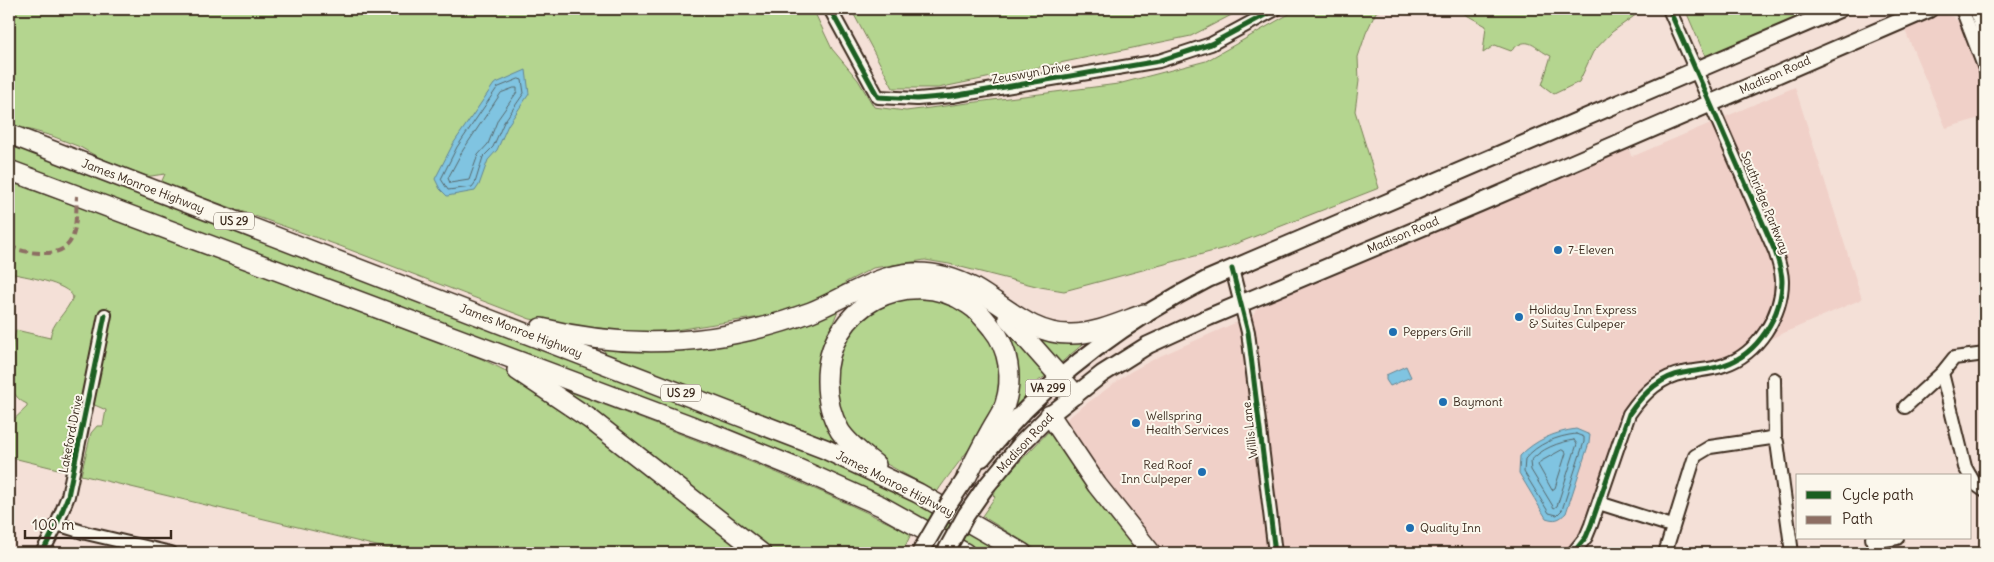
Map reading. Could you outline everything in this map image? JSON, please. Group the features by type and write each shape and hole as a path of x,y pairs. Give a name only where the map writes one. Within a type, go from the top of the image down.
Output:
{"highway":[{"name":"James Monroe Highway","path":"9,134 826,449 901,484 1022,553"},
{"name":"US 29","path":"9,170 713,434 794,467 881,506 965,553"},
{"path":"459,308 574,336 615,342 645,343 712,339 760,329 813,311 879,281 910,273 926,273 954,279 974,289 1028,323 1057,333 1087,333 1144,314"},
{"path":"901,484 861,453 841,432 829,403 826,373 832,347 844,324 865,306 883,296 904,290 926,289 939,291 952,295 968,304 980,313 998,334 1004,347 1009,376 1005,404 966,478"},
{"path":"990,299 1075,394"},
{"path":"449,335 522,372 554,393 661,473 761,553"},
{"path":"1050,415 1097,485 1151,553"}],"main road":[{"name":"Madison Road","path":"920,553 966,478 1000,436 1059,377 1092,350 1144,314 1232,269 1839,9"},
{"name":"Madison Road","path":"945,553 966,515 984,489 1021,444 1050,415 1075,394 1102,374 1148,345 1928,9"}],"street":[{"name":"Zeuswyn Drive","path":"830,9 878,97 917,99 978,92 1159,61 1211,44 1276,9"},
{"path":"1670,9 1697,70"},
{"path":"1962,9 1985,69"},
{"path":"1976,9 1985,41"},
{"name":"Southridge Parkway","path":"1573,553 1586,537 1629,414 1636,402 1669,377 1726,365 1740,357 1766,331 1777,308 1782,280 1775,251 1697,70"},
{"name":"Willis Lane","path":"1232,269 1248,332 1275,553"},
{"name":"Lakeford Drive","path":"42,553 58,524 71,484 105,315"},
{"path":"1905,407 1942,373 1954,358 1985,354"},
{"path":"1942,373 1964,467 1969,474"},
{"path":"1774,379 1775,439 1777,442 1792,553"},
{"path":"1665,553 1695,456 1710,447 1775,439"},
{"path":"1599,503 1672,526"},
{"path":"58,524 86,533 171,553"},
{"path":"1872,540 1872,542 1884,540"}],"shaded area":[{"path":"1942,14 1953,17 1961,24 1978,64 1985,110 1980,118 1946,128 1904,28"},
{"path":"1795,87 1862,299 1645,393 1573,553 1162,553 1065,425 1068,418 1130,372 1158,357 1253,315 1256,309 1275,299 1415,240 1628,145 1631,156 1636,155"}],"green space":[{"path":"9,9 813,9 832,49 858,80 874,107 906,111 1118,84 1206,61 1298,9 1385,9 1376,12 1358,57 1359,81 1355,111 1379,188 1225,248 1064,291 925,260 873,268 846,282 828,297 773,315 656,333 597,331 530,319 340,246 161,183 165,174 144,177 52,136 9,124"},
{"path":"851,9 1243,9 1191,36 938,88 893,88"},
{"path":"1456,9 1644,9 1612,32 1593,52 1579,82 1554,94 1542,85 1551,56 1527,43 1522,43 1511,51 1495,45 1483,53 1486,26"},
{"path":"1685,9 1821,9 1706,58"},
{"path":"9,142 774,435 921,503 1006,553 979,553 925,522 9,162"},
{"path":"9,182 102,215 482,359 534,385 751,553 406,553 81,475 91,433 97,426 103,426 106,410 90,403 76,400 62,470 9,457 9,424 27,407 27,404 19,399 13,391 10,382 11,350 16,330 50,338 53,327 73,297 69,292 55,284 9,273"},
{"path":"936,297 960,309 980,327 994,350 1001,376 997,403 986,425 937,492 883,462 854,442 832,391 831,365 856,321 894,298"},
{"path":"836,308 838,310 824,345 838,439 834,441 603,355 605,351 598,348 598,342 633,345"},
{"path":"1026,328 1096,333 1057,366"},
{"path":"1015,332 1049,374 1032,385 1015,411 1009,412 1012,344 1009,335"},
{"path":"551,385 778,473 911,534 902,553 771,553"},
{"path":"1050,430 1147,553 1042,553 982,516 995,497 993,495 1007,475"}],"water":[{"path":"526,70 529,94 508,125 497,150 488,160 479,185 475,191 447,196 440,189 435,179 453,144 494,84"},
{"path":"1406,366 1411,377 1390,386 1386,380 1386,375"},
{"path":"1576,429 1590,435 1566,513 1557,519 1546,518 1519,473 1520,456 1532,445 1546,438 1560,432"}],"marked path":[{"path":"9,246 39,253 55,252 64,248 73,235 77,196"}],"cycle path":[{"path":"830,9 878,97 917,99 952,96 1159,61 1211,44 1276,9"},
{"path":"1573,553 1586,537 1629,414 1634,407 1645,394 1666,378 1719,367 1736,360 1747,352 1766,332 1773,320 1781,294 1781,273 1775,251 1669,9"},
{"path":"1232,269 1248,332 1275,553"},
{"path":"42,553 57,524 68,496 105,315"}],"place":[{"name":"7-Eleven","path":"1558,250"},
{"name":"Holiday Inn Express & Suites Culpeper","path":"1519,317"},
{"name":"Peppers Grill","path":"1393,332"},
{"name":"Baymont","path":"1443,402"},
{"name":"Wellspring Health Services","path":"1136,423"},
{"name":"Red Roof Inn Culpeper","path":"1202,472"},
{"name":"Quality Inn","path":"1410,528"}]}
